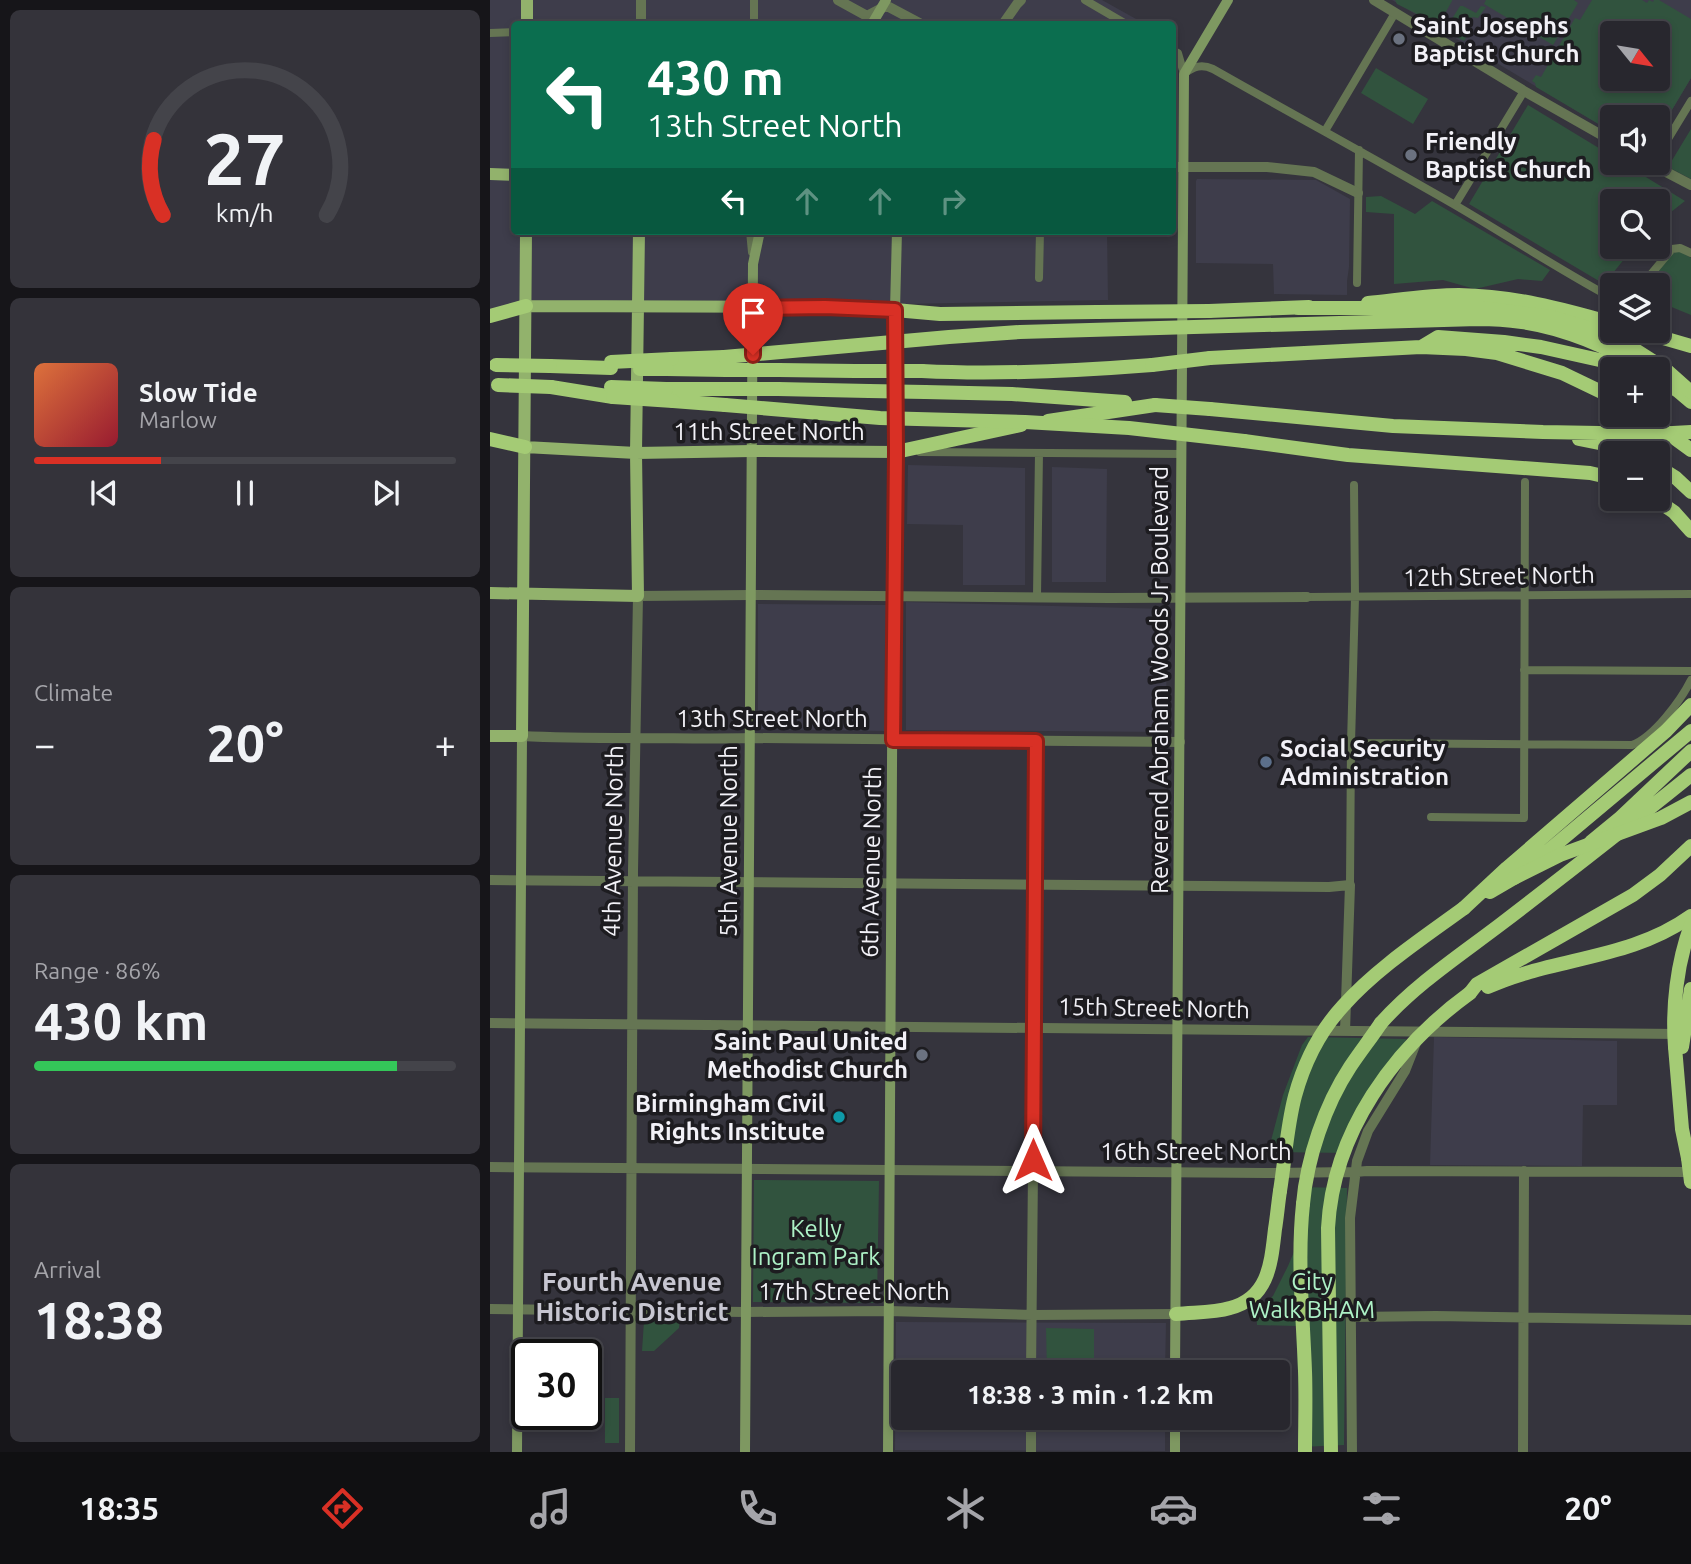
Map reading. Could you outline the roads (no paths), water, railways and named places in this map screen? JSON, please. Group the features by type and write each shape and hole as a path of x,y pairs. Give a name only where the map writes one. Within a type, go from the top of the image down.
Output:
{"highway":[{"path":"1298,308 1457,295 1516,300 1600,320"},
{"path":"490,316 526,306"},
{"path":"895,310 940,314 1482,308 1551,317 1591,329 1629,346 1665,369 1691,393"},
{"path":"493,365 725,363 937,338 1020,332 1478,318 1523,322 1554,330 1600,345 1621,357"},
{"path":"1421,346 1438,337 1504,342 1600,360"},
{"path":"1670,340 1691,346"},
{"path":"725,363 779,370 969,373 1099,369 1210,358 1421,346 1497,353 1562,373 1600,391"},
{"path":"1670,377 1691,380"},
{"path":"494,385 669,395 725,405 880,418 1129,428 1244,440 1348,455 1600,476"},
{"path":"1670,385 1691,402"},
{"path":"669,395 726,389 1012,394 1393,426 1689,435"},
{"path":"896,452 1017,425 1155,404"},
{"path":"1660,427 1691,450"},
{"path":"1670,427 1689,435"},
{"path":"1543,432 1600,443"},
{"path":"490,439 525,447"},
{"path":"1670,474 1691,492"},
{"path":"1670,509 1691,531"},
{"path":"1464,908 1666,732 1691,705"},
{"path":"1514,878 1691,731"},
{"path":"1479,940 1619,819 1691,751"},
{"path":"1306,1452 1300,1227 1307,1168 1342,1080 1387,1017 1406,997 1691,775"},
{"path":"1176,1314 1234,1307 1253,1297 1262,1287 1268,1276 1273,1253 1295,1097 1302,1074 1321,1035 1360,989 1464,908 1514,878 1560,855 1661,818 1691,802"},
{"path":"1331,1452 1329,1208 1338,1170 1351,1135 1366,1107 1390,1069 1428,1027 1470,993 1477,984 1633,895 1660,875 1691,846"},
{"path":"1470,993 1530,971 1623,949 1654,938 1691,916"},
{"path":"1691,925 1684,949 1674,1024 1678,1048 1682,1129 1691,1182"},
{"path":"1678,1048 1691,989"}],"main road":[{"path":"527,0 527,21"},
{"path":"1176,79 1184,74 1228,0"},
{"path":"874,21 883,4"},
{"name":"Reverend Abraham Woods Jr Boulevard","path":"1175,1360 1182,454 1178,167 1184,74"},
{"path":"490,174 511,175"},
{"path":"517,1452 526,235"},
{"name":"4th Avenue North","path":"638,596 636,453 639,235"},
{"path":"754,264 759,235"},
{"name":"6th Avenue North","path":"888,1452 897,235"},
{"name":"5th Avenue North","path":"745,1452 754,264"},
{"path":"526,306 825,307 895,310"},
{"name":"11th Street North","path":"525,447 636,453 752,450 896,452"},
{"path":"490,593 638,596"},
{"name":"13th Street North","path":"490,736 522,737"},
{"path":"1175,1430 1175,1452"}],"street":[{"path":"641,0 641,21"},
{"path":"754,0 754,21"},
{"path":"838,0 867,16 883,4 915,21"},
{"path":"1005,21 1021,0"},
{"path":"1085,0 1121,21"},
{"path":"1374,0 1600,134"},
{"path":"1325,131 1395,13"},
{"path":"490,33 511,32"},
{"path":"1176,52 1184,74 1192,68 1204,65 1359,150 1600,291"},
{"path":"1455,205 1524,91"},
{"path":"1670,135 1691,101"},
{"path":"1357,283 1359,150"},
{"path":"1178,167 1267,167 1314,172 1358,193"},
{"path":"1670,172 1691,185"},
{"name":"5th Avenue North","path":"750,235 754,264"},
{"path":"1040,235 1040,278"},
{"path":"1652,273 1672,249 1680,248 1691,253"},
{"name":"11th Street North","path":"896,452 1182,454"},
{"path":"1037,596 1039,453"},
{"path":"1430,817 1524,818 1525,482"},
{"path":"1345,1031 1355,598 1354,485"},
{"name":"12th Street North","path":"1307,597 1691,594"},
{"path":"638,596 1307,597"},
{"name":"4th Avenue North","path":"630,1452 633,881 638,596"},
{"path":"1524,670 1691,671"},
{"path":"1351,743 1635,744 1670,712 1691,680"},
{"name":"13th Street North","path":"522,737 1180,742"},
{"path":"1031,1360 1036,741"},
{"path":"490,880 1329,887 1350,885"},
{"name":"15th Street North","path":"490,1023 1691,1034"},
{"path":"1352,1452 1350,1218 1358,1153 1368,1131 1405,1071 1419,1032"},
{"name":"16th Street North","path":"490,1167 1355,1172 1524,1171 1689,1165"},
{"path":"1523,1452 1524,1171"},
{"name":"17th Street North","path":"490,1309 1176,1314"},
{"path":"1352,1317 1691,1320"},
{"path":"1031,1430 1031,1452"}],"place":[{"name":"Saint Josephs Baptist Church","path":"1399,39"},
{"name":"Friendly Baptist Church","path":"1411,155"},
{"name":"Social Security Administration","path":"1266,762"},
{"name":"Saint Paul United Methodist Church","path":"922,1055"},
{"name":"Birmingham Civil Rights Institute","path":"839,1117"}],"district":[{"name":"Fourth Avenue Historic District","path":"632,1296"}],"park label":[{"name":"Kelly Ingram Park","path":"816,1242"},
{"name":"City Walk BHAM","path":"1312,1295"}]}
